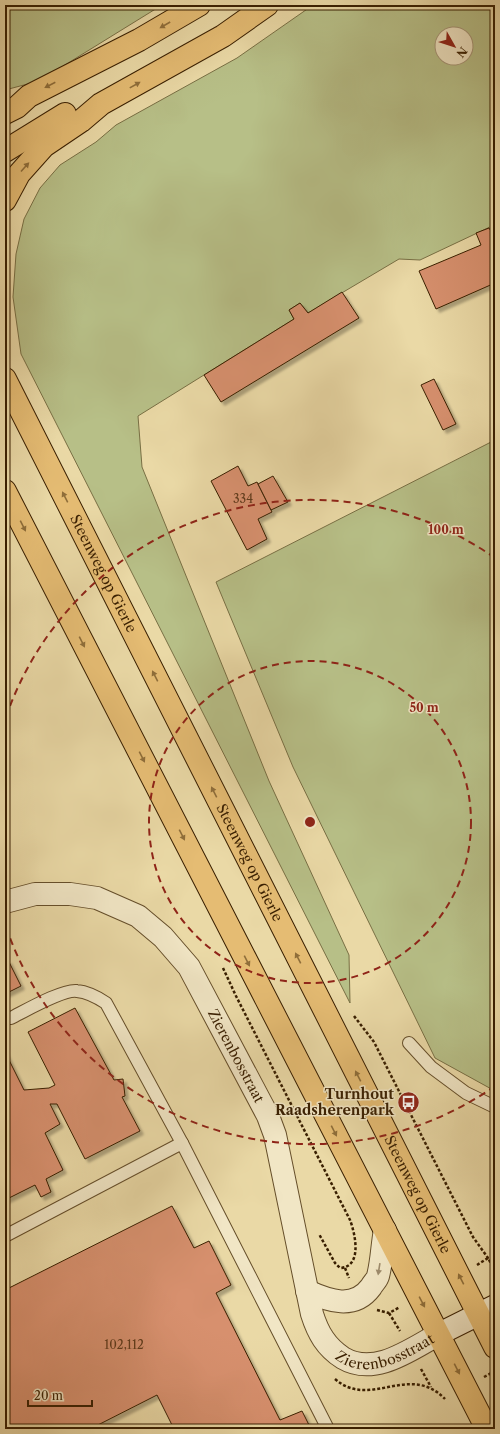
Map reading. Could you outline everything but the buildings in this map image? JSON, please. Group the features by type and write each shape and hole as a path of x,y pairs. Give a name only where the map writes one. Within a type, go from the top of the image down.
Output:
{"main road":[{"path":"5,113 18,107 30,96 139,40 199,5"},
{"path":"5,200 18,174 44,146 81,122 101,104 223,36 267,5"},
{"path":"5,100 30,96"},
{"path":"5,151 74,108 101,104"},
{"name":"Steenweg op Gierle","path":"5,379 487,1310 495,1347"},
{"path":"5,492 488,1429"}],"street":[{"name":"Zierenbosstraat","path":"5,902 35,894 70,894 97,898 138,916 163,937 189,966 268,1116 275,1135 307,1291 317,1330 324,1342 338,1355 359,1365 370,1365 394,1358 487,1310"},
{"path":"307,1291 322,1298 338,1301 351,1300 363,1296 377,1278 385,1230"}],"lane":[{"path":"11,1018 59,995 76,990 95,995 106,1002 182,1143 328,1429"},
{"path":"409,1043 431,1067 466,1093 495,1107"},
{"path":"5,1236 182,1143"}],"path":[{"path":"352,1014 374,1042 473,1237 495,1271"},
{"path":"488,1258 495,1261"},
{"path":"389,1313 400,1332"},
{"path":"334,1379 339,1384 353,1390 383,1389 407,1383 426,1385 436,1390 448,1402"}],"green space":[{"path":"5,5 162,5 39,81 5,90"},
{"path":"313,5 495,5 495,226 492,226 420,260 399,259 308,313 300,303 289,310 294,319 138,416 142,467 269,781 349,955 350,1003 21,354 13,297 16,254 24,219 40,188 60,165 96,142 116,125 237,58"},
{"path":"495,440 495,1091 435,1058 293,767 216,582"}],"place":[{"name":"Turnhout Raadsherenpark","path":"409,1102"}]}
